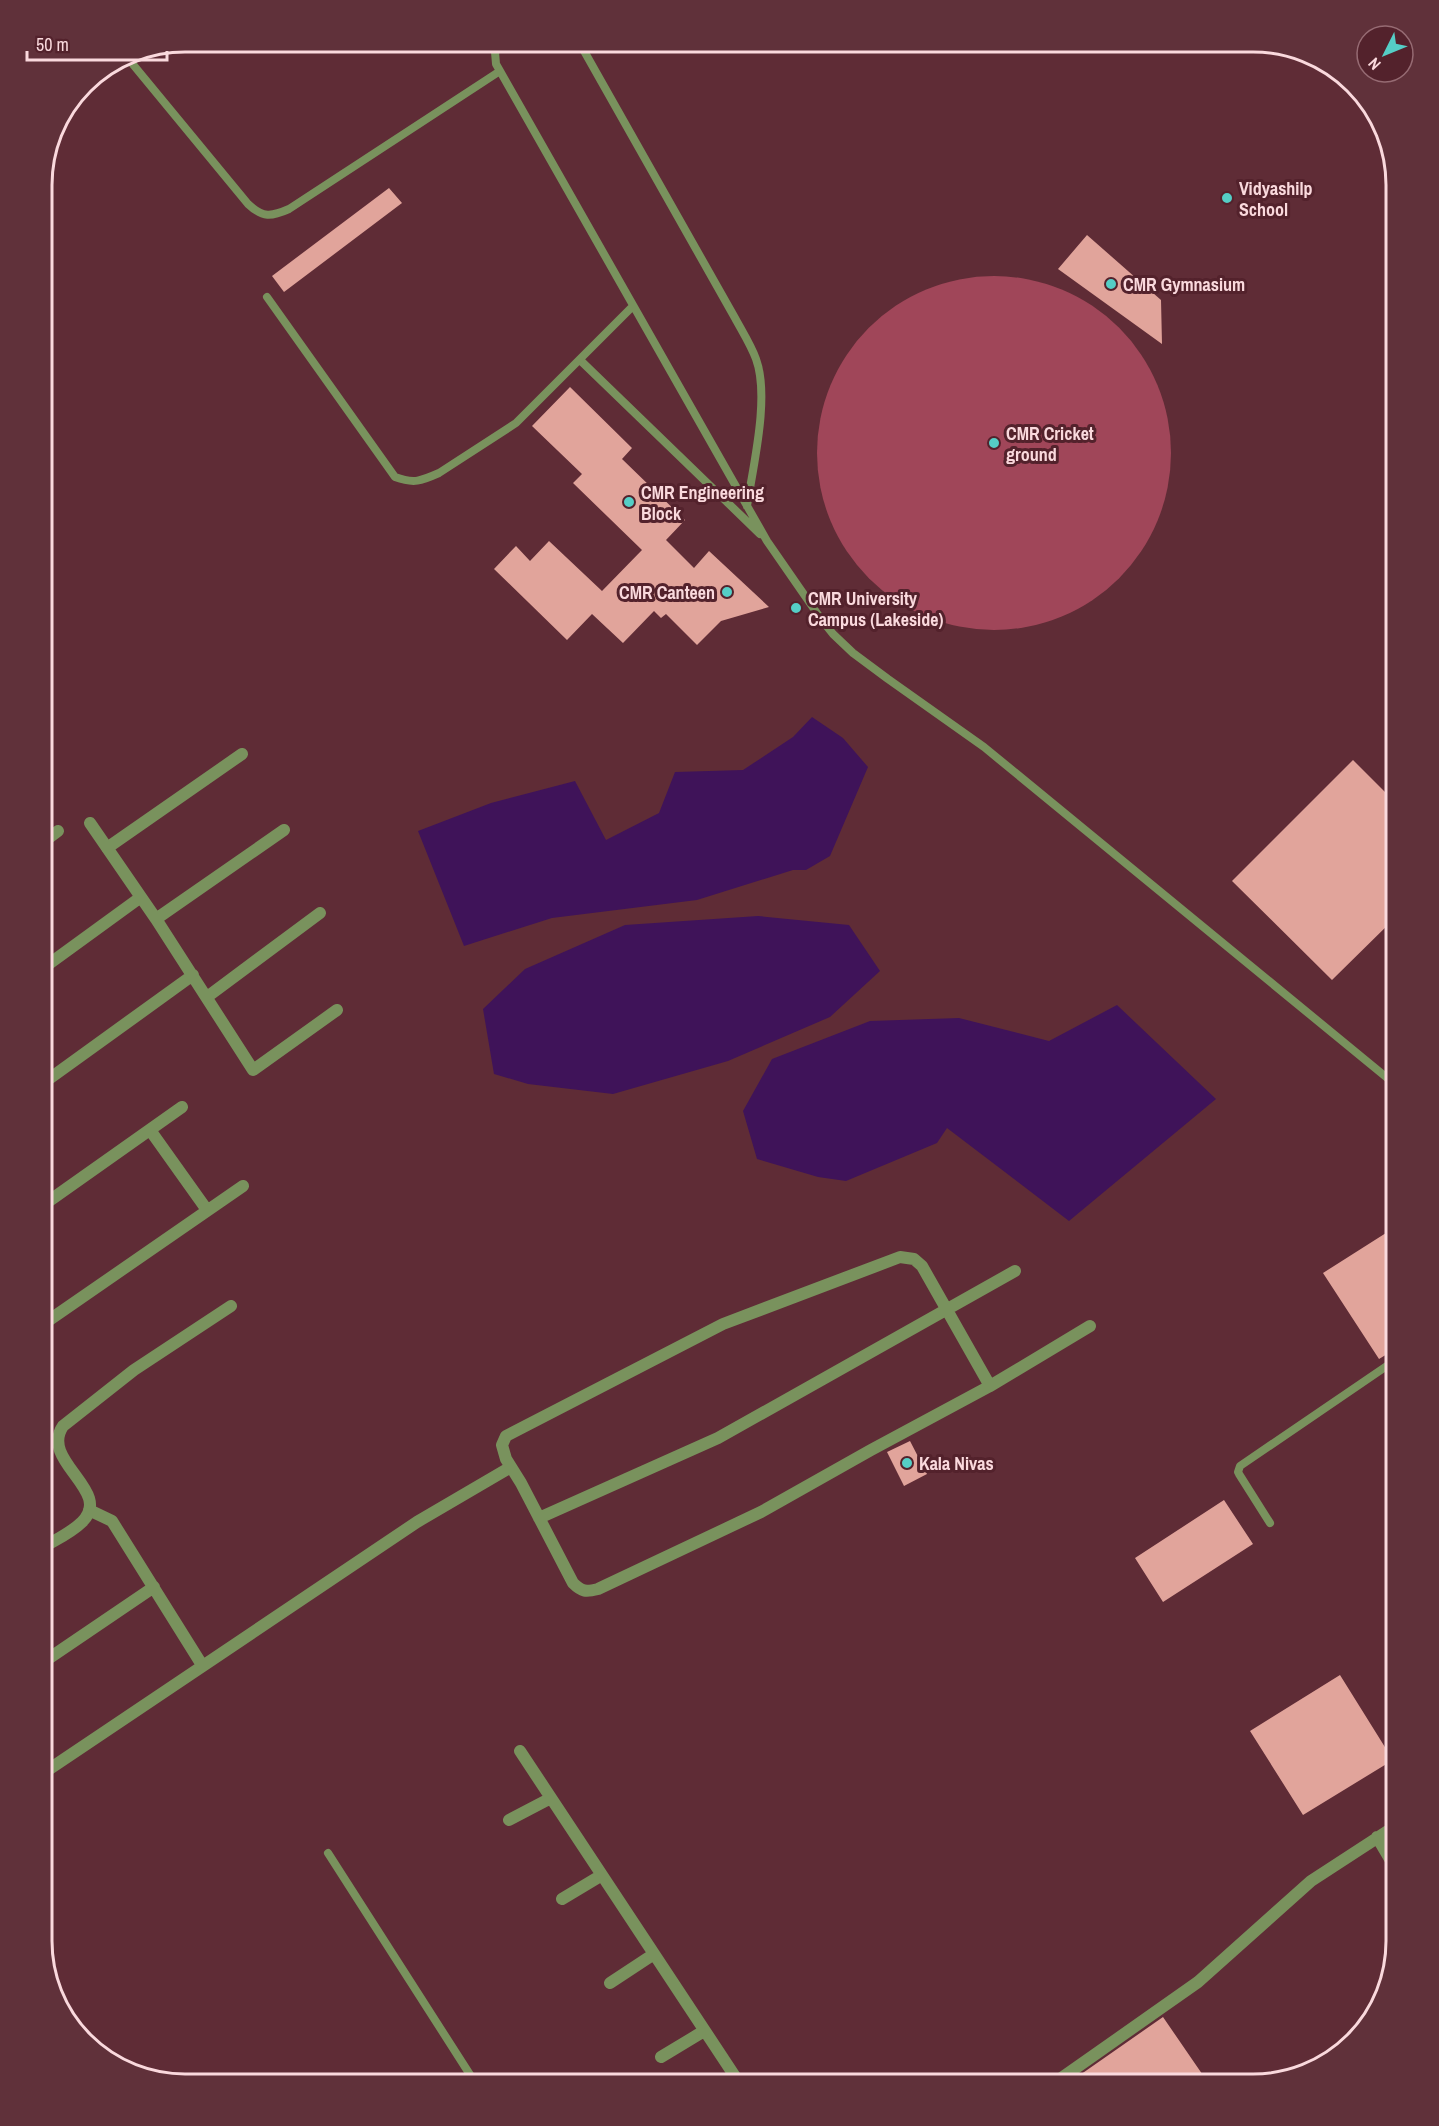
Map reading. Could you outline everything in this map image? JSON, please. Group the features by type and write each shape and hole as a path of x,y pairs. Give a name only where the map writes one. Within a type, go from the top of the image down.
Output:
{"street":[{"path":"107,848 242,754"},
{"path":"90,823 193,975 253,1070 337,1010"},
{"path":"156,919 284,830"},
{"path":"53,835 58,831"},
{"path":"53,961 141,897"},
{"path":"207,997 320,913"},
{"path":"52,1076 193,975"},
{"path":"52,1199 182,1107"},
{"path":"150,1130 207,1210"},
{"path":"52,1318 243,1186"},
{"path":"990,1386 922,1266 914,1260 900,1257 723,1324 506,1436 501,1445 506,1459 573,1583 580,1591 587,1592 598,1589 761,1512 990,1386 1090,1326"},
{"path":"539,1518 718,1438 1015,1271"},
{"path":"52,1541 82,1522 89,1510 90,1500 64,1460 56,1442 63,1426 134,1370 231,1306"},
{"path":"52,1767 417,1522 511,1467"},
{"path":"89,1510 112,1521 202,1665"},
{"path":"52,1656 153,1587"},
{"path":"520,1751 733,2074"},
{"path":"509,1820 551,1798"},
{"path":"1067,2074 1198,1982 1311,1881 1387,1832"},
{"path":"1377,1838 1387,1854"},
{"path":"562,1899 602,1875"},
{"path":"610,1983 654,1954"},
{"path":"661,2057 704,2031"}],"lane":[{"path":"495,53 496,64 747,507 767,541 821,620 853,652 984,747 1387,1078"},
{"path":"585,53 757,360 761,402 760,423 747,507"},
{"path":"133,64 248,204 256,212 266,215 275,215 289,209 500,71"},
{"path":"267,297 396,477 410,482 426,479 439,473 516,423 633,306"},
{"path":"580,360 767,541"},
{"path":"1270,1523 1238,1469 1387,1366"},
{"path":"328,1853 469,2073"}],"shaded area":[{"name":"CMR Cricket ground","path":"994,276 1029,279 1062,289 1092,306 1119,328 1141,355 1158,385 1168,418 1171,453 1168,488 1158,521 1141,551 1119,578 1092,600 1062,617 1029,627 994,630 959,627 926,617 896,600 869,578 847,551 830,521 820,488 817,453 820,418 830,385 847,355 869,328 896,306 926,289 959,279"},
{"path":"812,717 843,738 868,767 830,856 806,870 793,870 697,900 552,918 464,946 418,831 491,803 575,781 606,840 659,813 675,772 743,770 793,737"},
{"path":"758,916 849,925 880,971 830,1017 728,1061 613,1094 528,1084 494,1074 483,1009 525,969 625,925"},
{"path":"1117,1005 1216,1099 1069,1221 947,1128 937,1143 846,1181 818,1177 757,1159 743,1111 772,1059 870,1021 959,1018 1049,1041"}],"building":[{"path":"389,188 402,203 284,292 272,276"},
{"name":"CMR Gymnasium","path":"1087,235 1161,300 1162,344 1058,269"},
{"name":"CMR Engineering Block","path":"570,387 632,448 622,459 685,520 666,540 694,568 709,551 769,607 721,621 697,645 666,614 661,618 654,611 623,643 592,614 567,640 494,569 516,546 530,561 549,541 602,591 642,550 573,483 582,474 532,426"},
{"path":"1353,760 1387,794 1387,926 1332,980 1232,881"},
{"path":"1387,1232 1387,1354 1379,1359 1323,1273"},
{"name":"Kala Nivas","path":"910,1441 927,1474 904,1486 887,1452"},
{"path":"1224,1500 1253,1544 1163,1602 1135,1558"},
{"path":"1340,1675 1387,1750 1387,1764 1303,1815 1250,1731"},
{"path":"1163,2017 1202,2074 1082,2074"}],"place":[{"name":"Vidyashilp School","path":"1227,198"},
{"name":"CMR Gymnasium","path":"1111,284"},
{"name":"CMR Cricket ground","path":"994,443"},
{"name":"CMR Engineering Block","path":"629,502"},
{"name":"CMR Canteen","path":"727,592"},
{"name":"CMR University Campus (Lakeside)","path":"796,608"},
{"name":"Kala Nivas","path":"907,1463"}]}
